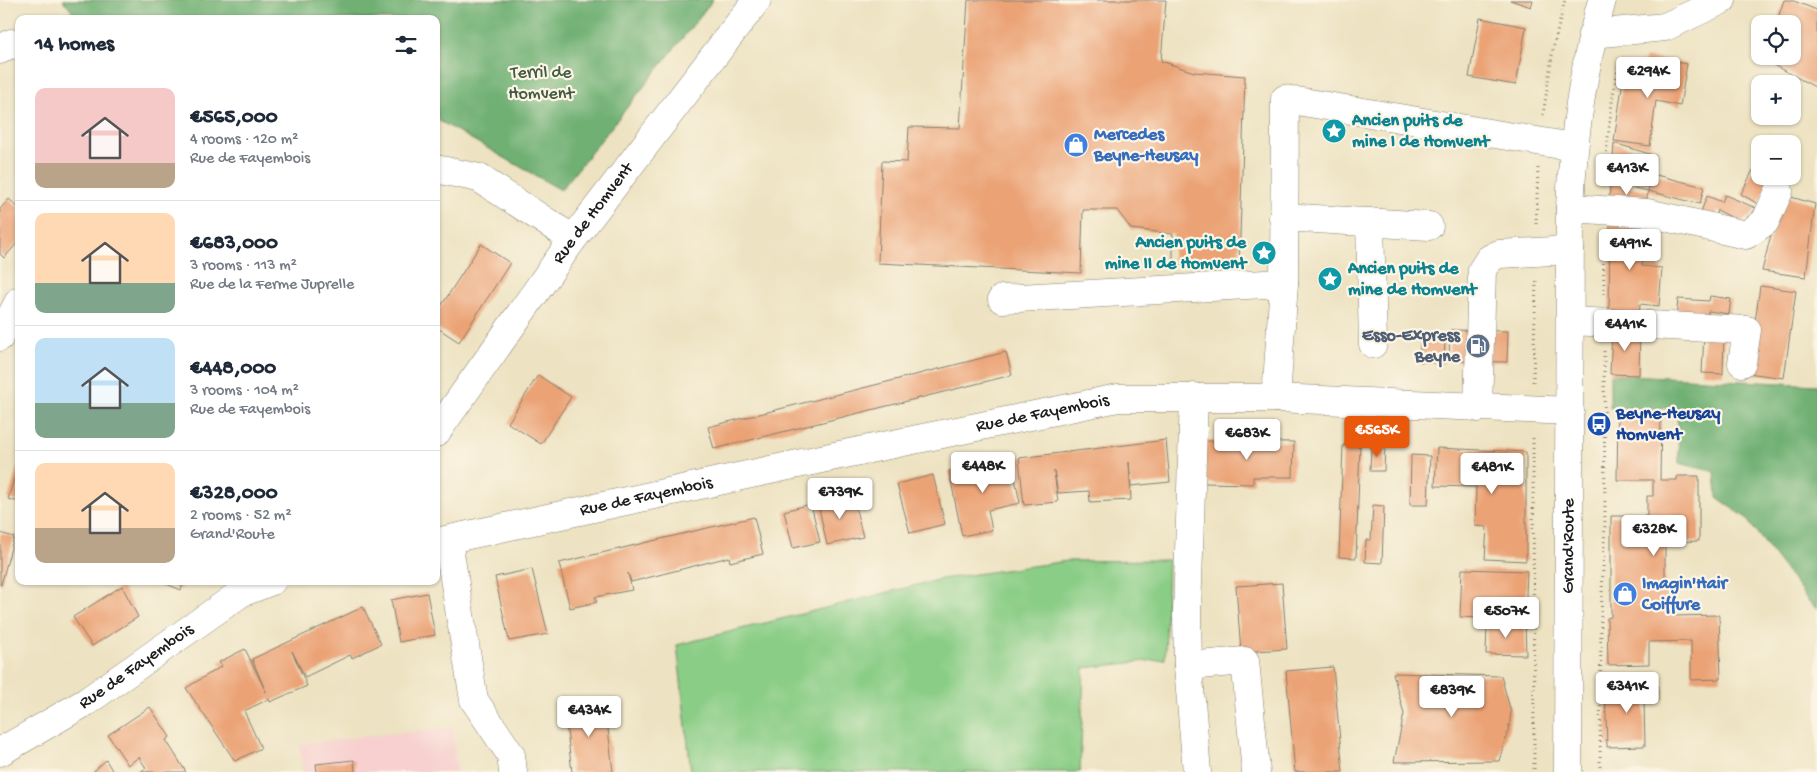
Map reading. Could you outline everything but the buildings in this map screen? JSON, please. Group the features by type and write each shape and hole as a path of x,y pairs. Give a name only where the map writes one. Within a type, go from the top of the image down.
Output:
{"street":[{"name":"Rue de Homvent","path":"440,427 572,239 757,0"},
{"name":"Grand'Route","path":"1568,772 1570,208 1573,147 1592,34 1602,0"},
{"path":"1592,34 1665,27 1722,0"},
{"path":"0,50 11,44 15,45"},
{"path":"1276,398 1284,283 1285,99 1573,147"},
{"path":"440,169 479,178 572,239"},
{"path":"1570,208 1647,213 1746,235 1765,222 1779,191"},
{"path":"1283,217 1429,226"},
{"path":"1370,222 1373,344"},
{"path":"1478,408 1482,270 1489,259 1499,254 1570,250"},
{"path":"1002,299 1284,283"},
{"path":"0,337 15,309"},
{"path":"1571,321 1747,330 1742,363"},
{"path":"1194,397 1188,666 1197,772"},
{"name":"Rue de Fayembois","path":"442,542 835,456 1108,400 1194,397 1276,398 1570,411"},
{"path":"442,542 474,700 511,755 513,772"},
{"name":"Rue de Fayembois","path":"0,752 86,702 242,587"},
{"path":"1188,666 1245,661 1256,772"}],"path":[{"path":"1600,772 1601,617 1605,524 1602,210 1613,94 1626,31"}],"shaded area":[{"path":"452,727 457,772 303,772 299,744"}],"green space":[{"name":"Terril de Homvent","path":"63,0 713,0 561,190 440,121 440,15 75,15"},
{"path":"1610,374 1817,385 1817,609 1810,603 1745,517 1717,497 1715,472 1679,463 1677,408 1610,408"},
{"path":"1168,560 1165,659 1084,668 1080,772 691,772 677,645 941,579 1067,561"}],"place":[{"name":"Ancien puits de mine I de Homvent","path":"1334,131"},
{"name":"Mercedes Beyne-Heusay","path":"1076,145"},
{"name":"Ancien puits de mine II de Homvent","path":"1264,253"},
{"name":"Ancien puits de mine de Homvent","path":"1330,279"},
{"name":"Esso-Express Beyne","path":"1478,346"},
{"name":"Beyne-Heusay Homvent","path":"1599,424"},
{"name":"Imagin'Hair Coiffure","path":"1625,594"}]}
